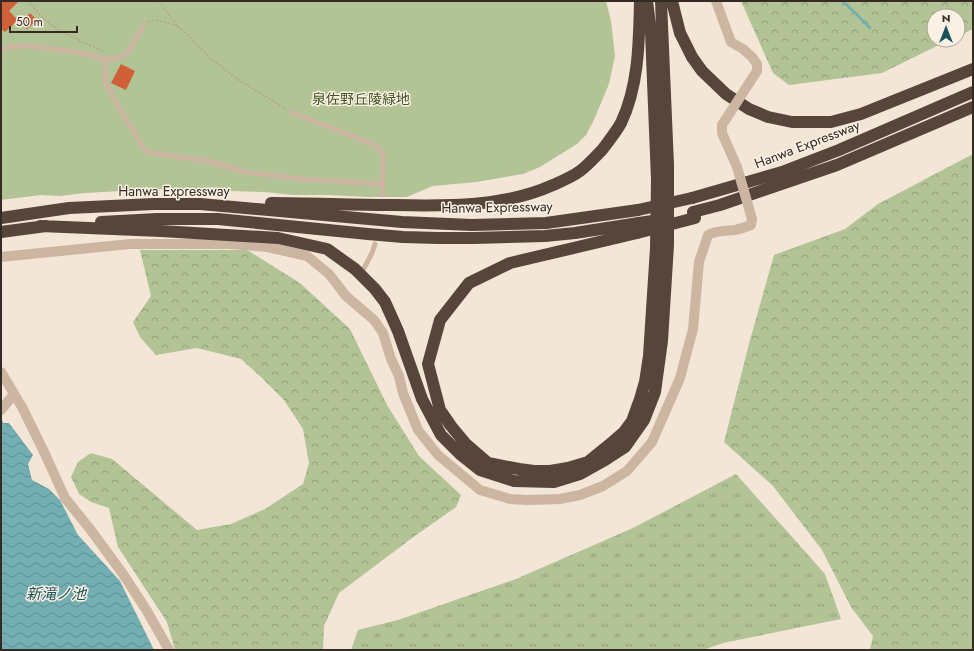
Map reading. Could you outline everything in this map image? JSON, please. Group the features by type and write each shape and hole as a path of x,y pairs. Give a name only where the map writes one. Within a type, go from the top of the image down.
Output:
{"highway":[{"path":"200,204 291,203 416,206 477,204 502,202 545,189 563,181 580,171 595,157 608,143 621,124 632,91 636,70 640,1"},
{"path":"638,228 510,263 469,283 440,320 428,364 440,410 466,444 488,463 519,470 550,471 568,468 588,462 624,432 632,421 640,399 645,382 649,356 656,248 658,180 651,32 647,1"},
{"path":"40,226 278,238 327,249 355,269 375,289 385,302 398,331 422,399 441,434 460,454 480,470 514,481 554,482 580,474 625,447 644,420 655,392 662,341 668,245 668,165 661,1"},
{"path":"672,1 680,33 692,57 702,71 726,94 749,109 768,117 792,122 831,122 862,114 973,69"},
{"name":"Hanwa Expressway","path":"1,218 69,208 154,204 200,204 388,221 472,225 546,223 638,210 692,198 782,172 839,150 973,92"},
{"name":"Hanwa Expressway","path":"1,232 40,226 157,219 218,219 402,237 438,238 545,236 638,228 694,215 812,175 973,107"}],"street":[{"path":"1,257 130,244 232,244 267,247 307,256 345,289 346,296 374,320 383,333 391,359 399,376 403,393 418,430 438,455 480,490 510,499 560,499 580,495 603,486 626,471 652,442 680,378 693,329 699,262 708,235 712,233 735,230 751,224 752,219 737,167 722,133 722,125 756,71 756,64 743,49 731,42 716,1"},
{"path":"1,372 12,397 22,407 46,454 65,498 123,574 148,611 169,650"},
{"path":"1,410 12,397"}],"lane":[{"path":"1,49 7,47 29,46 80,53 108,59 119,58 129,51 143,26"},
{"path":"108,59 105,82 144,148 150,152 208,161 246,172 301,179 379,184 382,186"},
{"path":"291,112 362,140 378,148 382,152 383,158 383,195"},
{"path":"363,270 375,244"}],"path":[{"path":"29,1 33,8 50,25 70,36 104,51 108,59"},
{"path":"160,1 177,26"},
{"path":"143,26 151,20 166,22 177,26 185,32 211,59 237,79 291,112"}],"green space":[{"name":"泉佐野丘陵緑地","path":"1,1 606,1 611,21 615,56 609,84 586,135 577,144 540,167 523,174 476,182 433,186 407,197 292,195 265,192 157,189 60,196 40,195 1,200"},
{"path":"741,1 973,1 973,29 966,32 966,8 926,8 926,48 933,48 882,73 789,85 773,73"},
{"path":"973,154 973,650 870,650 873,636 851,607 822,550 773,486 724,442 750,340 774,255 845,229 878,204"},
{"path":"140,250 247,250 300,283 350,329 387,405 419,456 461,495 456,507 339,593 324,626 323,650 175,650 167,622 118,547 109,508 91,502 79,494 71,477 78,462 91,453 112,459 197,530 231,524 265,509 303,484 309,463 303,429 284,400 241,359 197,348 156,355 140,337 133,322 151,296"},
{"path":"736,474 825,574 841,619 723,643 703,650 351,650 358,630 398,620 516,579 633,528"}],"water":[{"name":"新滝ノ池","path":"2,423 9,423 33,455 28,464 32,480 49,489 60,500 78,535 120,581 154,650 1,650"}],"building":[{"path":"1,1 19,1 9,11 18,20 5,32 1,29"},
{"path":"30,13 37,20 27,29 20,23"},
{"path":"121,64 135,71 126,90 111,83"}],"waterway":[{"path":"842,1 870,28"}]}
